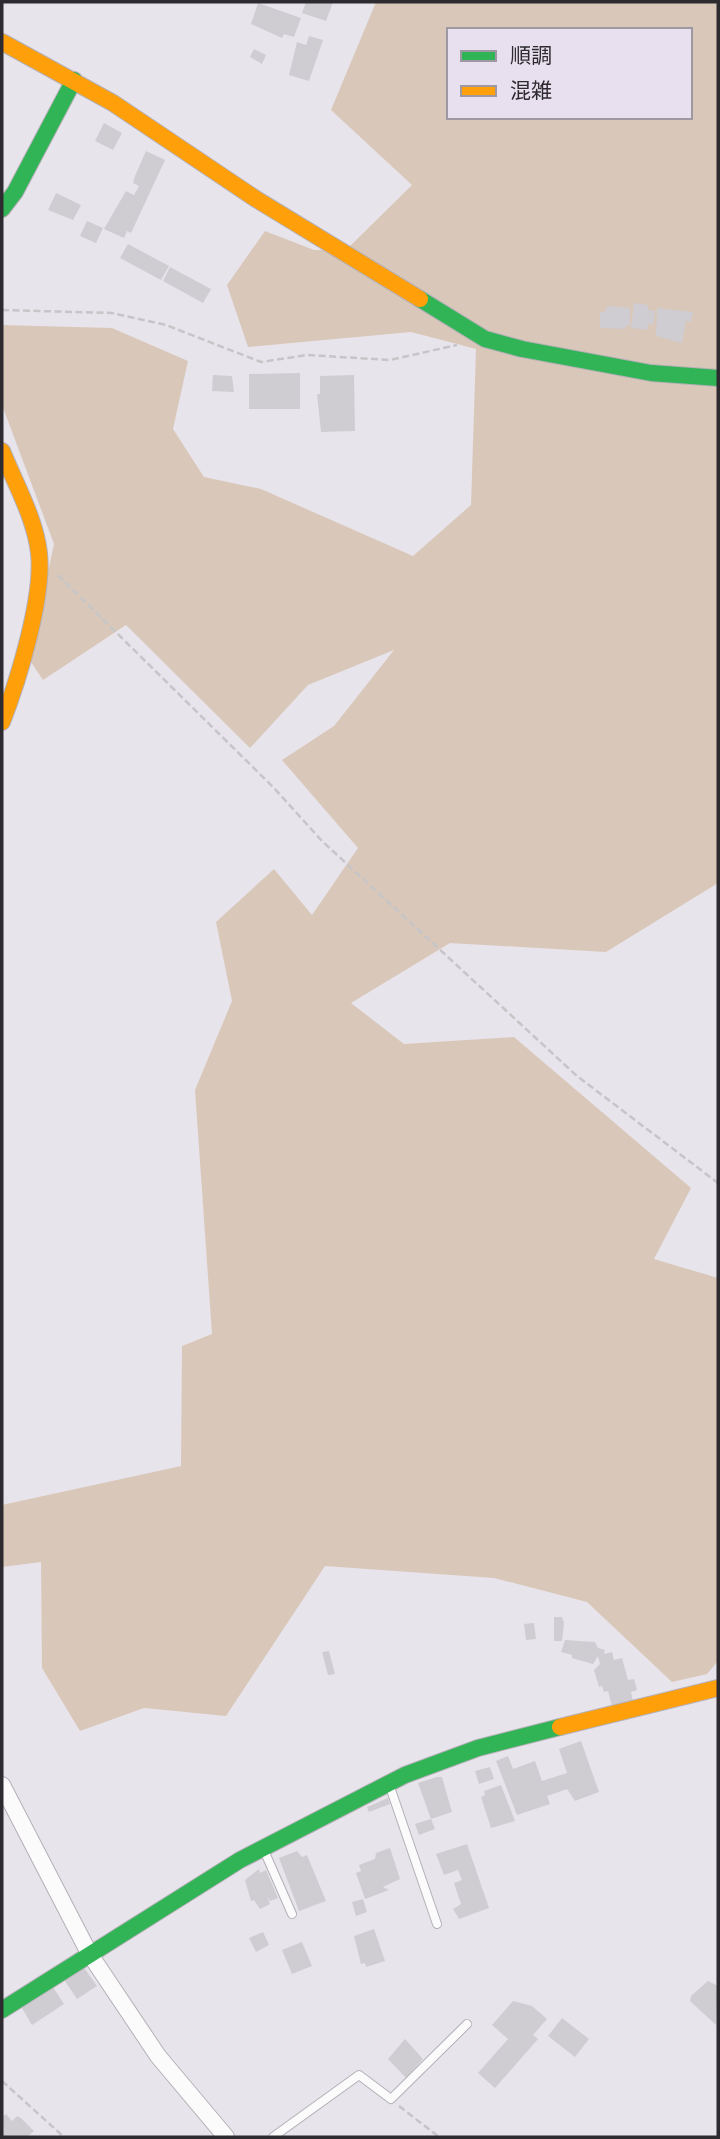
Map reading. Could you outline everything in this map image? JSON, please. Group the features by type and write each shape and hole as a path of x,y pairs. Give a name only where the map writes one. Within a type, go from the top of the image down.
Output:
{"street":[{"path":"2,41 74,80 256,199 485,339 522,349 652,373 718,378"},
{"path":"2,209 15,192 74,80"},
{"path":"2,452 39,555 34,598 13,699 2,722"},
{"path":"2,2010 179,1896 389,1783 478,1748 718,1688"},
{"path":"2,1785 89,1953 158,2056 226,2137"}],"lane":[{"path":"389,1783 437,1924"},
{"path":"264,1848 292,1914"},
{"path":"273,2137 359,2075 391,2099 467,2024"}],"path":[{"path":"2,310 112,313 166,326 261,362 307,355 390,360 458,345"},
{"path":"39,555 274,788 322,841 577,1076 718,1183"},
{"path":"2,2081 64,2137"},
{"path":"391,2099 439,2137"}],"shaded area":[{"path":"376,2 718,2 718,883 606,952 450,943 351,1003 404,1044 514,1037 691,1188 654,1259 718,1278 718,1661 707,1674 672,1682 587,1602 494,1578 325,1566 226,1716 144,1708 80,1731 42,1668 41,1562 2,1567 2,1505 181,1466 182,1346 212,1334 195,1090 232,1001 216,922 274,869 312,915 358,848 282,760 334,726 394,650 308,685 250,748 126,625 43,680 29,659 54,544 2,405 2,325 112,328 188,361 173,429 204,477 261,489 413,556 471,505 476,349 411,332 248,347 227,285 265,231 314,250 346,250 412,185 331,110"}],"building":[{"path":"306,2 333,2 326,21 302,13"},
{"path":"258,3 301,18 294,37 284,34 282,38 251,24"},
{"path":"309,36 323,40 309,81 289,75 297,42 306,45"},
{"path":"254,49 266,55 262,64 250,57"},
{"path":"104,123 122,133 113,150 95,141"},
{"path":"146,151 165,160 131,233 127,231 124,238 104,229 126,191 134,195 139,186 133,183"},
{"path":"56,193 81,205 73,220 48,210"},
{"path":"87,221 103,228 96,243 80,236"},
{"path":"128,244 169,266 161,280 120,258"},
{"path":"170,267 211,289 203,303 163,281"},
{"path":"634,303 648,305 648,310 655,311 653,325 648,324 647,330 631,328"},
{"path":"608,306 630,308 630,326 625,326 626,329 600,328 600,312 604,312"},
{"path":"657,308 693,312 691,322 686,321 682,343 656,336"},
{"path":"300,373 300,409 249,409 249,374"},
{"path":"213,375 232,376 234,392 212,391"},
{"path":"354,375 355,431 321,432 317,394 320,394 320,376"},
{"path":"554,1617 562,1617 564,1623 562,1641 554,1641"},
{"path":"534,1623 536,1639 526,1640 524,1624"},
{"path":"565,1640 595,1642 598,1648 605,1650 604,1654 612,1652 614,1660 622,1658 628,1680 634,1679 637,1690 631,1692 633,1701 612,1707 608,1691 604,1692 602,1686 599,1687 594,1670 600,1664 598,1656 593,1664 572,1658 572,1655 561,1652"},
{"path":"329,1651 335,1674 328,1675 322,1652"},
{"path":"581,1741 599,1792 575,1801 567,1789 547,1796 550,1804 517,1815 496,1761 508,1756 513,1769 535,1761 542,1781 567,1773 559,1749"},
{"path":"490,1767 494,1779 479,1784 475,1771"},
{"path":"442,1777 452,1812 431,1819 418,1783"},
{"path":"501,1785 515,1821 491,1828 481,1797 485,1795 484,1791"},
{"path":"388,1798 390,1804 369,1812 367,1807"},
{"path":"431,1819 435,1829 419,1835 415,1824"},
{"path":"467,1844 489,1908 459,1919 453,1909 461,1904 454,1883 462,1880 458,1870 444,1875 436,1854"},
{"path":"390,1848 400,1879 383,1887 389,1890 365,1899 356,1873 361,1871 359,1865 375,1859 376,1853"},
{"path":"297,1851 302,1857 307,1855 326,1901 299,1911 279,1858"},
{"path":"259,1869 260,1873 266,1870 278,1898 270,1901 267,1896 270,1904 260,1909 254,1900 251,1901 245,1880"},
{"path":"363,1899 367,1912 356,1916 352,1902"},
{"path":"374,1929 385,1961 366,1967 365,1963 361,1964 354,1936"},
{"path":"263,1932 269,1945 256,1952 249,1938"},
{"path":"302,1942 312,1966 292,1974 282,1950"},
{"path":"82,1965 97,1986 77,1999 63,1978"},
{"path":"708,1981 718,1986 716,2025 690,2001 691,1996"},
{"path":"51,1984 64,2004 32,2025 19,2003"},
{"path":"513,2001 532,2006 547,2019 533,2035 538,2039 495,2088 478,2073 508,2039 492,2025"},
{"path":"562,2018 589,2039 575,2057 548,2036"},
{"path":"405,2039 423,2059 406,2078 388,2059"},
{"path":"6,2114 12,2121 17,2116 21,2118 34,2131 27,2137 2,2137 2,2117"}],"traffic: fast":[{"path":"2,209 15,192 74,80"},
{"path":"420,299 485,339 522,349 651,373 718,378"},
{"path":"2,2010 240,1860 405,1775 478,1748 560,1727"}],"traffic: slow":[{"path":"2,42 113,103 256,199 420,299"},
{"path":"2,451 33,527 40,571 28,639 2,722"},
{"path":"560,1727 718,1688"}]}
